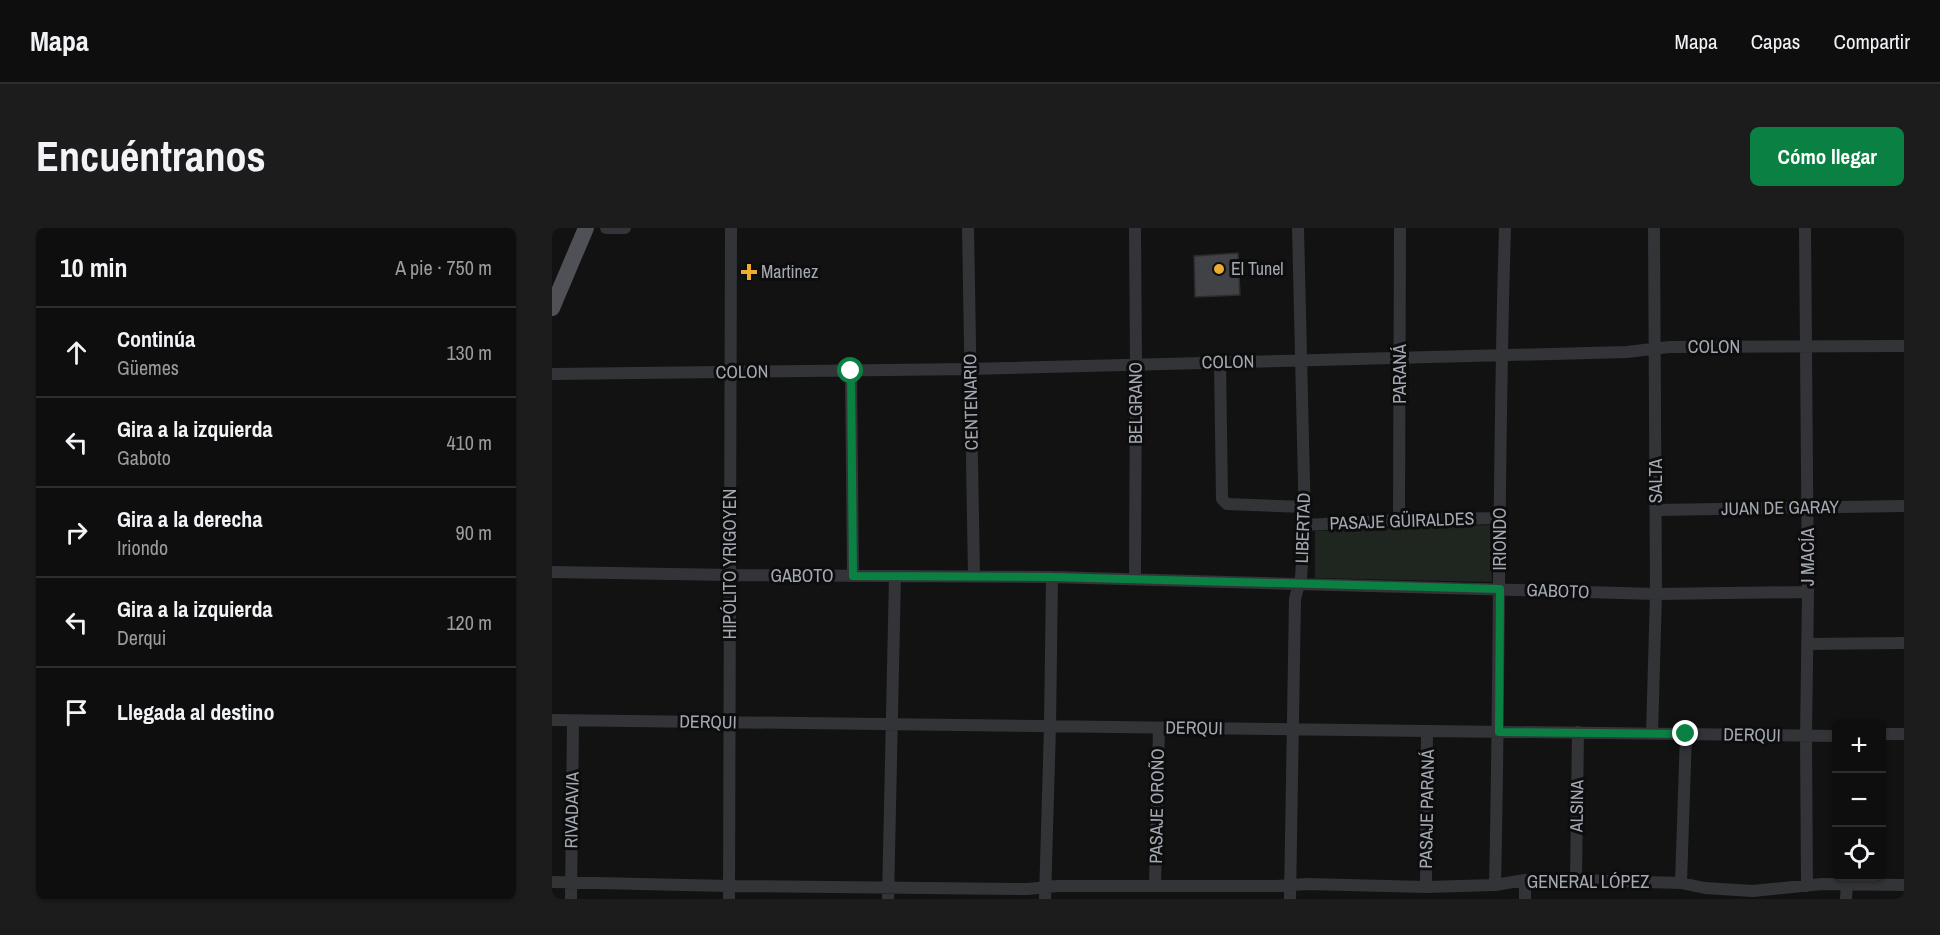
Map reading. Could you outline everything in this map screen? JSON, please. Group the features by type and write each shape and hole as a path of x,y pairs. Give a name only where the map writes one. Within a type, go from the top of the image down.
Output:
{"main road":[{"path":"552,307 586,228"}],"street":[{"path":"606,228 625,228"},
{"name":"HIPÓLITO YRIGOYEN","path":"729,899 731,228"},
{"name":"CENTENARIO","path":"969,228 974,576"},
{"name":"BELGRANO","path":"1135,228 1135,579"},
{"name":"LIBERTAD","path":"1290,899 1295,599 1299,584 1305,525 1298,228"},
{"name":"PARANÁ","path":"1399,520 1400,228"},
{"name":"IRIONDO","path":"1495,885 1499,732 1501,354 1505,228"},
{"name":"SALTA","path":"1652,734 1657,510 1654,228"},
{"name":"J MACÍA","path":"1805,228 1808,507 1807,886"},
{"name":"COLON","path":"552,374 970,369 1628,352 1669,347 1904,346"},
{"name":"PASAJE GÜIRALDES","path":"1220,362 1222,499 1227,504 1305,507"},
{"path":"851,371 853,576"},
{"name":"JUAN DE GARAY","path":"1657,510 1904,506"},
{"name":"PASAJE GÜIRALDES","path":"1305,525 1500,518"},
{"name":"GABOTO","path":"552,572 1052,577 1656,594 1808,592"},
{"path":"888,893 895,576"},
{"path":"1045,893 1052,577"},
{"path":"1807,644 1904,643"},
{"name":"DERQUI","path":"552,720 1832,735"},
{"name":"RIVADAVIA","path":"571,899 573,721"},
{"name":"PASAJE OROÑO","path":"1155,885 1159,728"},
{"name":"PASAJE PARANÁ","path":"1426,886 1427,731"},
{"name":"ALSINA","path":"1576,880 1578,732"},
{"path":"1681,883 1686,734"},
{"path":"1886,734 1904,734"},
{"path":"1525,880 1525,899"},
{"name":"GENERAL LÓPEZ","path":"552,882 888,893 1028,889 1045,893 1155,885 1495,885 1525,880 1681,883 1705,894 1846,884 1904,885"},
{"path":"1846,884 1846,899"}],"shaded area":[{"path":"1490,525 1492,582 1315,578 1315,531"}],"building":[{"path":"1238,253 1240,295 1195,297 1194,256"}],"place":[{"name":"El Tunel","path":"1219,269"},
{"name":"Martinez","path":"749,272"}],"route":[{"path":"851,371 853,576 1052,577 1500,589 1499,732 1686,734"}]}
